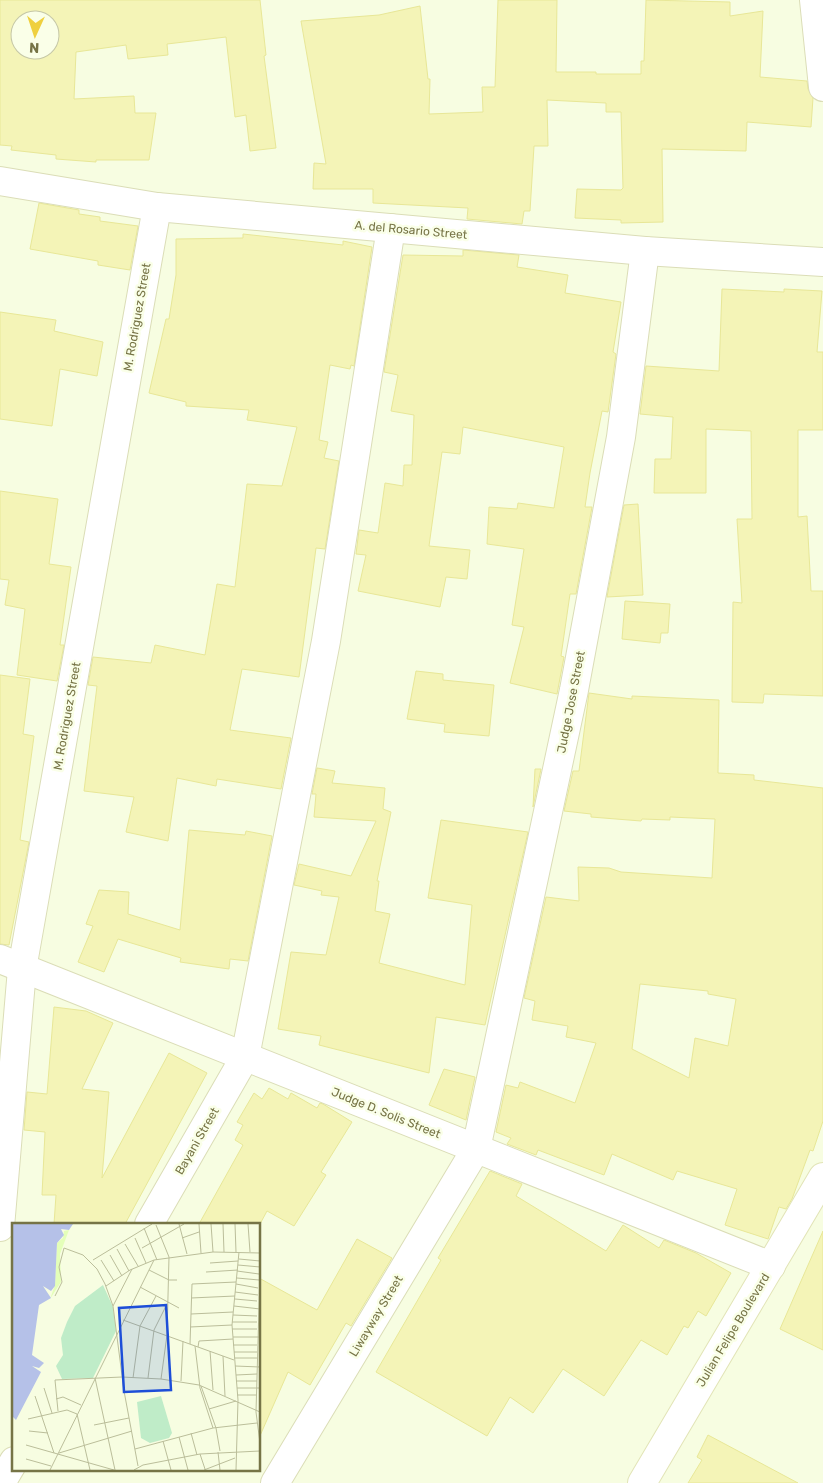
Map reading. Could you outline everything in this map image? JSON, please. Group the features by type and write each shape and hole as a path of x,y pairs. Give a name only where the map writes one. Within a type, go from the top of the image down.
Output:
{"street":[{"path":"814,0 823,87"},
{"name":"A. del Rosario Street","path":"0,180 157,207 645,251 823,262"},
{"name":"M. Rodriguez Street","path":"0,1227 11,964 157,207"},
{"name":"Bayani Street","path":"150,1223 245,1057 326,641 391,228"},
{"name":"Judge Jose Street","path":"476,1149 576,680 620,437 645,251"},
{"name":"Judge D. Solis Street","path":"11,964 772,1266"},
{"name":"Liwayway Street","path":"275,1483 476,1149"},
{"name":"Julian Felipe Boulevard","path":"642,1483 823,1177"},
{"path":"1,1483 12,1464"}],"building":[{"path":"0,0 260,0 266,55 264,56 276,148 250,151 246,115 235,117 226,37 167,44 168,55 128,59 126,45 76,52 74,99 134,96 135,113 156,113 149,160 96,160 96,162 56,159 56,155 11,150 12,146 0,145"},
{"path":"498,0 557,0 556,72 596,72 596,74 641,74 641,61 644,61 646,0 730,2 730,16 763,11 760,77 807,81 808,89 813,98 811,127 747,122 746,151 662,149 663,222 621,223 621,220 575,218 577,189 621,190 623,188 621,112 606,112 606,103 547,100 548,146 534,146 530,211 524,211 522,224 467,219 468,208 373,203 373,189 313,189 314,163 326,164 301,21 379,15 420,6 428,79 430,79 429,114 483,112 482,87 495,87"},
{"path":"39,203 79,210 79,214 100,217 100,221 138,226 130,270 98,265 98,261 30,249"},
{"path":"243,234 343,245 343,241 372,247 354,366 351,365 350,369 330,365 319,440 328,442 324,458 339,461 325,549 316,548 299,677 242,669 230,730 291,738 281,789 217,779 216,786 177,778 168,841 126,832 134,797 84,791 97,686 88,685 93,657 151,663 155,645 205,655 217,584 235,587 247,484 282,486 297,427 247,420 249,410 186,406 186,402 149,393 166,319 169,319 176,275 176,239 243,238"},
{"path":"463,250 519,255 517,267 568,275 565,293 621,302 613,352 616,354 608,412 602,411 590,473 585,507 592,507 576,594 570,594 561,656 564,657 557,694 510,683 524,627 512,625 524,549 487,544 489,507 517,509 518,503 554,508 564,447 463,427 460,454 442,452 429,546 470,550 467,579 446,577 440,607 358,591 366,555 356,554 359,530 378,533 385,483 403,486 404,465 412,465 414,415 391,411 398,375 384,372 403,255 463,256"},
{"path":"722,289 784,292 784,289 822,291 817,352 823,352 823,430 798,430 798,517 807,516 811,591 823,591 823,696 764,694 763,703 732,702 733,602 742,603 737,519 752,519 751,431 706,429 706,493 654,493 655,459 671,459 673,417 640,414 646,366 719,371"},
{"path":"0,312 56,320 54,331 103,342 97,376 60,369 52,426 0,419"},
{"path":"0,491 58,499 49,564 71,567 60,645 64,645 57,681 17,675 25,609 5,605 9,580 0,579"},
{"path":"638,504 643,595 607,597 624,505"},
{"path":"625,601 670,604 668,633 661,633 660,643 622,639"},
{"path":"416,671 443,674 443,680 494,685 489,736 444,732 445,724 407,719"},
{"path":"0,675 30,679 23,734 34,736 20,840 29,842 9,945 0,944"},
{"path":"589,693 632,699 632,696 719,700 718,773 754,775 754,780 823,788 823,1121 813,1151 810,1150 792,1199 786,1209 779,1207 768,1239 725,1225 737,1189 677,1171 673,1180 612,1154 604,1175 538,1150 536,1155 507,1144 511,1138 496,1132 506,1085 518,1088 520,1082 575,1103 596,1043 566,1037 568,1026 532,1020 535,1001 524,998 546,897 579,901 578,867 609,868 621,872 712,878 715,819 670,817 670,820 642,819 641,821 591,817 591,814 564,811 573,771 579,771","holes":["640,984 708,991 708,994 736,999 728,1046 695,1038 689,1078 632,1049"]},
{"path":"317,768 335,771 332,783 385,788 383,809 391,812 377,881 379,881 375,911 390,914 379,963 465,985 472,905 428,898 441,820 528,832 485,1025 436,1017 429,1073 319,1045 321,1036 278,1029 291,952 326,955 339,897 321,895 322,891 294,885 299,864 351,876 376,821 314,817 316,794 312,794"},
{"path":"535,769 541,769 533,807"},
{"path":"189,830 245,835 246,831 272,836 248,961 230,959 229,969 180,962 181,958 118,939 104,972 78,962 93,926 86,924 99,890 129,892 128,914 180,930"},
{"path":"54,1007 86,1011 113,1023 82,1089 109,1092 102,1178 169,1053 207,1073 126,1223 54,1223 56,1195 42,1195 45,1132 24,1130 27,1092 47,1094"},
{"path":"444,1069 475,1077 466,1120 429,1105"},
{"path":"269,1088 288,1099 291,1093 317,1108 320,1103 323,1104 352,1122 321,1172 326,1175 294,1226 267,1211 260,1224 200,1223 243,1145 235,1140 243,1125 237,1122 254,1093 262,1099"},
{"path":"490,1171 522,1184 516,1196 606,1251 623,1225 659,1248 664,1240 696,1253 731,1273 706,1316 698,1311 688,1328 684,1326 667,1355 641,1340 604,1396 563,1369 533,1413 510,1397 487,1436 376,1372 441,1260 438,1258"},
{"path":"823,1231 823,1350 780,1329"},
{"path":"357,1239 392,1258 351,1326 346,1323 310,1385 288,1372 260,1436 260,1279 317,1310"},
{"path":"708,1435 798,1483 688,1483 702,1460 697,1457"}]}
